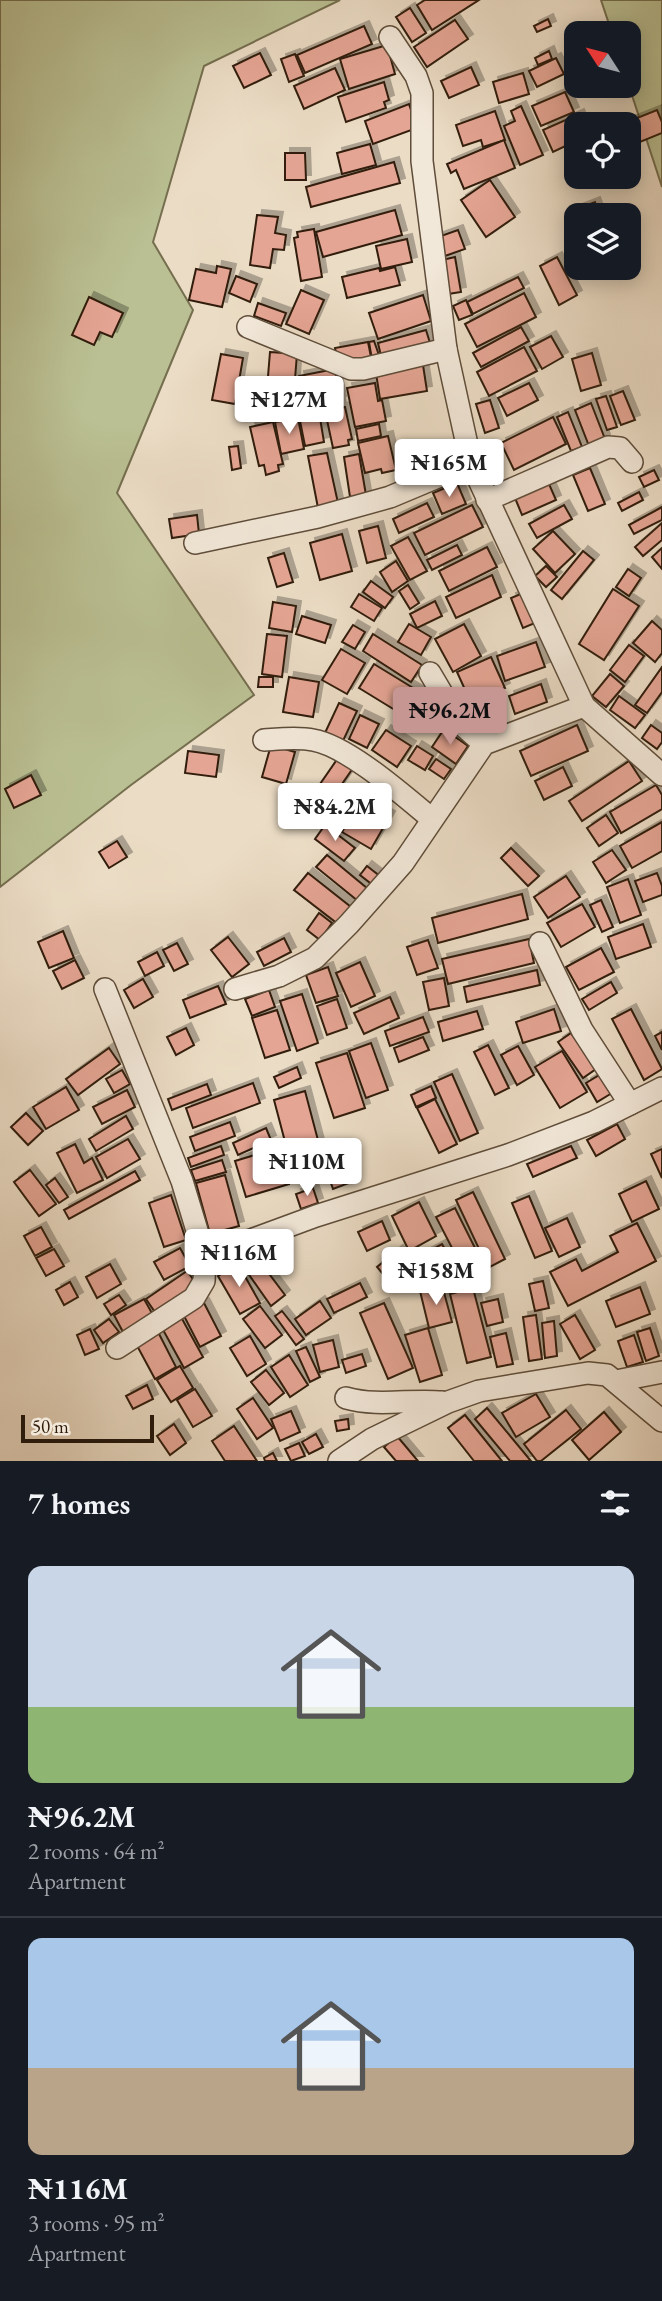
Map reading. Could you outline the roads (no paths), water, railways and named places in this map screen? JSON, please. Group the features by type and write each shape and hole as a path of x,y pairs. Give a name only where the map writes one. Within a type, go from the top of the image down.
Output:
{"street":[{"path":"390,37 416,76 422,93 422,160 446,349 471,463 584,706 662,775"},
{"path":"248,327 351,369 363,369 446,349"},
{"path":"488,500 608,447 620,448 632,462"},
{"path":"195,543 318,517 390,497 471,463"},
{"path":"430,673 456,718 484,744"},
{"path":"235,989 279,976 315,958 403,863 484,744 584,706"},
{"path":"264,740 314,740 330,746 369,768 432,819"},
{"path":"540,943 582,1030 630,1104"},
{"path":"105,989 183,1181 205,1257 204,1282 194,1298 117,1348"},
{"path":"205,1257 316,1216 508,1155 594,1122 662,1088"},
{"path":"616,1381 662,1372"},
{"path":"339,1461 372,1439 448,1402 479,1391 588,1373 607,1375 662,1422"},
{"path":"346,1398 364,1403 418,1400 448,1402"}]}
